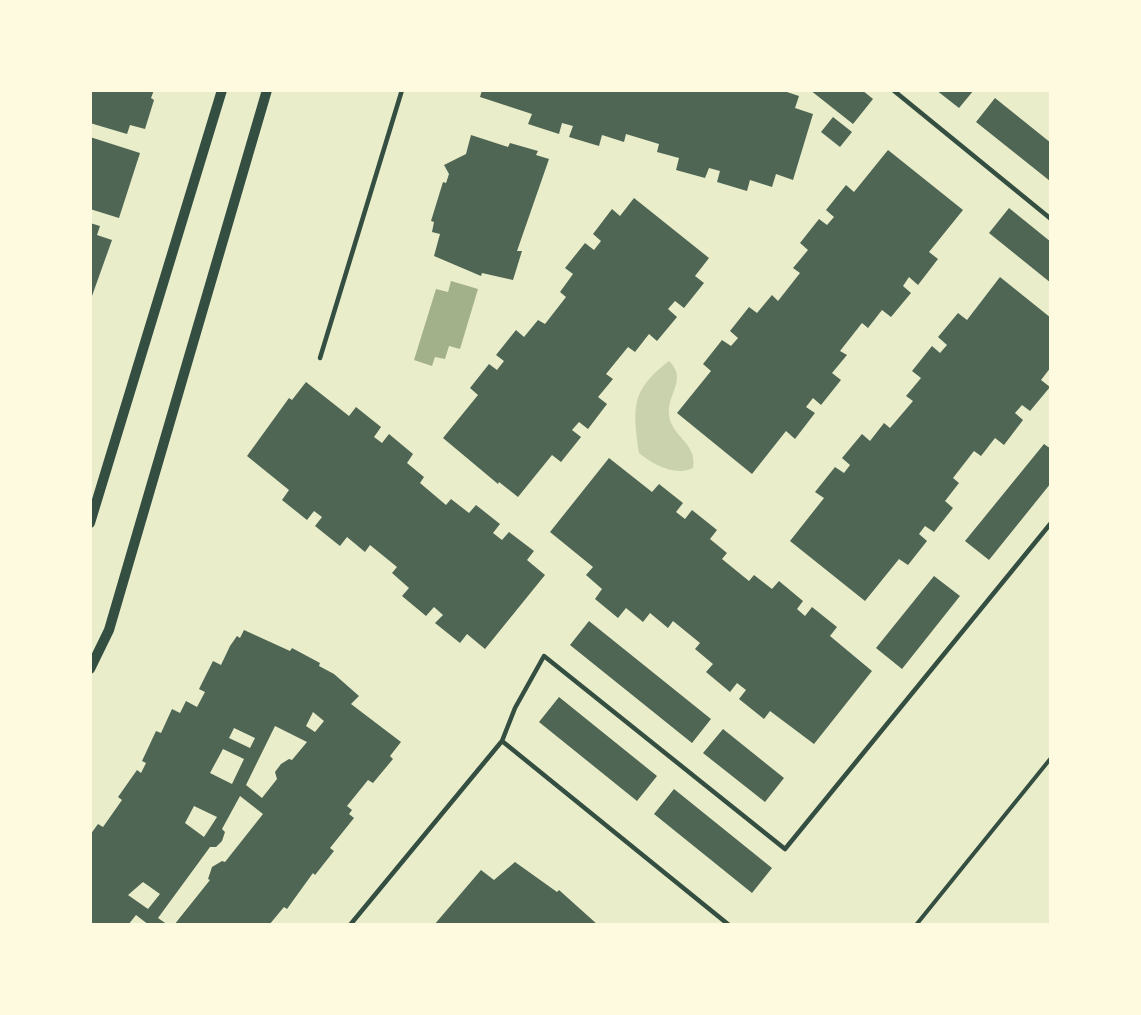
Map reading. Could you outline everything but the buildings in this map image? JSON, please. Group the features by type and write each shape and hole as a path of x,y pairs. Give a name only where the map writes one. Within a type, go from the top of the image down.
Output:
{"street":[{"path":"90,523 222,90"},
{"path":"90,669 110,630 267,90"}],"lane":[{"path":"320,358 402,90"},
{"path":"893,90 1051,219"},
{"path":"350,925 502,741 515,708 544,656 785,849 1051,524"},
{"path":"502,741 729,925"}],"path":[{"path":"916,925 1051,758"}],"shaded area":[{"path":"451,281 478,289 460,349 449,346 445,359 435,357 432,366 414,360 436,289 448,292"},
{"path":"669,361 677,374 677,380 669,414 674,428 692,452 693,459 693,468 679,471 664,468 639,453 636,424 637,401 641,391 656,372"}]}
